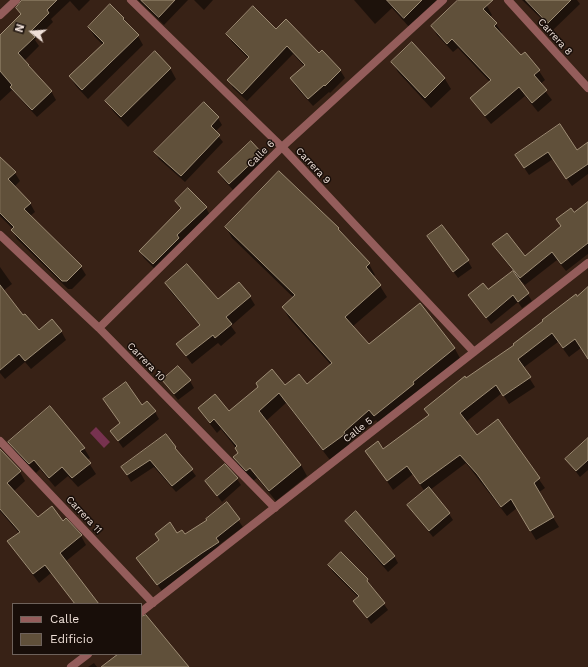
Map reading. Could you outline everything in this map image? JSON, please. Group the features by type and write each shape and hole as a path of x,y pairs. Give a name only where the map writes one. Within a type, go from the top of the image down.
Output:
{"street":[{"path":"0,15 16,0"},
{"name":"Carrera 9","path":"130,0 282,147 474,352"},
{"name":"Calle 6","path":"99,328 282,147 443,0"},
{"name":"Carrera 8","path":"508,0 588,88"},
{"name":"Carrera 10","path":"0,235 99,328 275,508"},
{"name":"Calle 5","path":"142,611 588,263"},
{"name":"Carrera 11","path":"0,441 153,603"},
{"path":"71,667 87,655"}],"shaded area":[{"path":"96,427 110,442 104,448 90,433"}],"building":[{"path":"22,0 57,0 47,10 49,13 30,32 35,37 18,53 52,91 32,110 10,87 12,85 0,71 0,35 21,14 16,8"},
{"path":"141,0 175,0 159,17"},
{"path":"387,0 422,0 404,18"},
{"path":"458,0 493,0 483,9 497,23 494,26 521,55 525,52 540,70 534,75 547,90 532,103 519,87 485,116 470,98 491,80 452,39 447,44 431,26"},
{"path":"526,0 571,0 548,23"},
{"path":"110,4 139,35 82,90 69,76 104,43 88,27"},
{"path":"253,6 276,29 286,19 319,53 322,50 341,70 325,86 324,85 308,99 290,78 305,65 287,46 242,94 227,80 249,57 226,34"},
{"path":"412,42 445,78 425,98 391,62"},
{"path":"155,51 171,68 121,117 105,101"},
{"path":"204,102 219,117 211,126 220,135 181,176 154,152"},
{"path":"560,124 577,150 588,142 588,164 566,179 548,152 524,168 515,155"},
{"path":"251,141 262,153 229,184 218,172"},
{"path":"0,157 16,172 8,179 31,203 24,209 82,266 67,281 62,281 11,230 14,227 0,213"},
{"path":"279,171 339,228 338,229 370,263 366,267 381,285 345,317 369,344 420,303 455,348 413,382 414,384 374,416 369,410 344,432 345,434 323,450 279,393 259,411 301,465 269,491 250,468 246,471 233,457 238,453 235,448 237,446 214,419 210,423 198,408 215,394 229,411 258,387 256,383 272,369 285,385 299,374 307,384 332,363 282,307 295,295 225,227"},
{"path":"188,188 207,207 177,235 179,238 153,264 139,251 181,208 175,201"},
{"path":"588,202 588,243 561,264 552,252 520,278 492,244 507,233 525,256 561,226 556,219 571,208 574,212"},
{"path":"442,225 469,260 453,272 427,236"},
{"path":"187,264 218,299 239,282 251,296 226,317 232,324 215,338 213,335 186,356 176,344 200,325 165,283"},
{"path":"513,271 529,293 518,302 513,295 486,318 468,295 483,283 488,289"},
{"path":"0,285 23,315 25,314 39,330 52,319 62,331 25,361 19,354 0,370"},
{"path":"588,287 588,359 575,339 563,348 552,333 518,359 531,377 503,396 496,385 460,413 477,435 498,419 540,478 534,483 554,517 530,531 511,499 501,507 477,474 460,455 420,484 407,466 387,481 365,451 378,441 383,449 429,415 424,409 465,376 466,378 514,345 513,344 543,321 542,320 576,294 577,296"},
{"path":"178,366 191,380 174,394 162,380"},
{"path":"126,382 142,405 147,401 156,411 118,441 110,431 120,423 103,399"},
{"path":"50,406 85,448 80,451 91,463 72,478 62,467 49,478 34,460 29,464 8,442"},
{"path":"166,434 176,447 175,448 193,469 172,486 150,460 127,475 121,467"},
{"path":"588,438 588,460 576,471 565,459"},
{"path":"0,449 21,471 7,483 38,517 52,506 63,521 66,518 82,535 60,553 98,603 74,603 45,565 33,574 7,541 20,532 0,509"},
{"path":"225,464 238,478 217,496 205,481"},
{"path":"429,487 450,513 429,531 407,505"},
{"path":"227,502 240,519 216,538 219,542 157,585 136,558 159,540 155,534 170,522 177,533 182,530 185,534 207,520 206,519"},
{"path":"356,511 395,556 384,565 345,521"},
{"path":"341,552 368,579 367,581 385,603 367,618 353,601 359,596 328,565"},
{"path":"146,615 189,667 101,667 117,655 142,655 142,617"}]}
